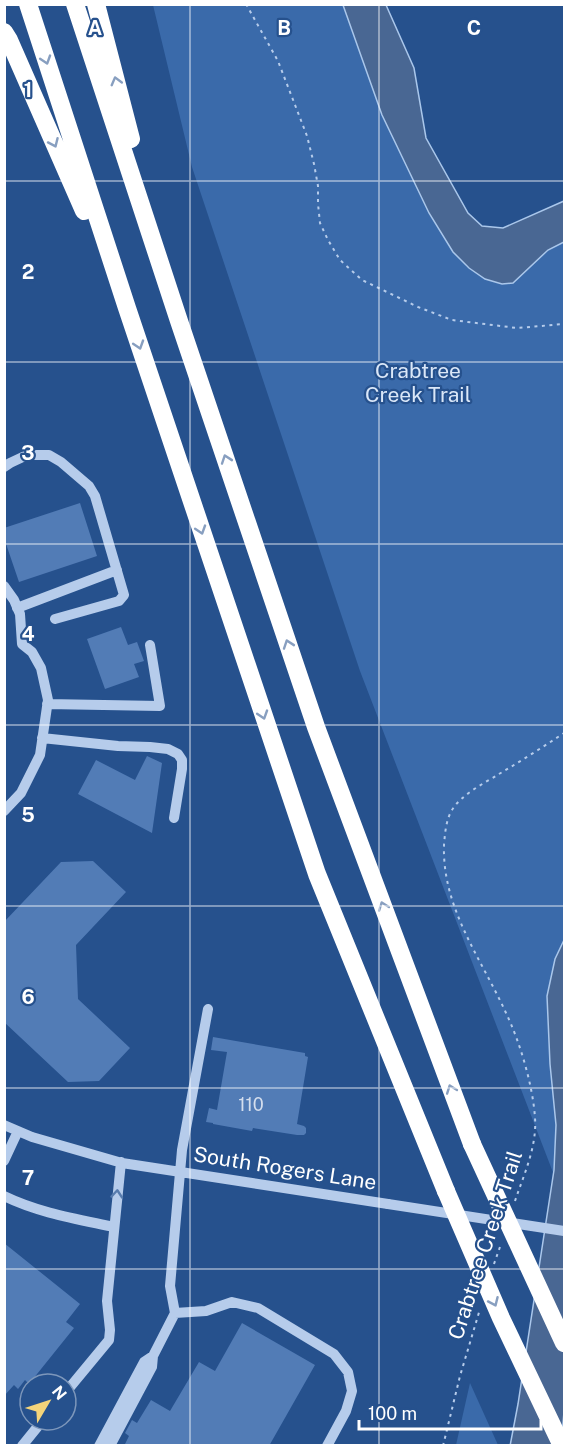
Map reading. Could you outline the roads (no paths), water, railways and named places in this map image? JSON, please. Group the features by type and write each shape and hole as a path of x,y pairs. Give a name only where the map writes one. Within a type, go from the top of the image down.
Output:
{"highway":[{"path":"28,4 127,308 317,874 446,1191 501,1318 562,1446"},
{"path":"75,4 316,727 472,1144 564,1343"},
{"path":"96,4 179,321"},
{"path":"4,32 127,308"}],"street":[{"path":"4,467 27,455 49,455 61,462 89,486 95,496 124,595 119,602 55,619"},
{"path":"17,608 117,570"},
{"path":"4,586 20,614 22,644 32,652 41,668 47,704 40,755 21,793 4,811"},
{"path":"47,704 160,706 150,645"},
{"path":"42,738 168,749 178,754 182,759 182,769 174,818"},
{"path":"110,1446 152,1367 153,1356 175,1313 170,1286 182,1150 208,1009"},
{"name":"South Rogers Lane","path":"4,1125 78,1151 121,1162 564,1231"},
{"path":"4,1161 18,1131"},
{"path":"78,1377 109,1340 107,1301 121,1162"},
{"path":"4,1196 23,1205 57,1215 114,1227"},
{"path":"175,1313 206,1311 232,1302 258,1308 334,1354 348,1372 352,1391 346,1411 327,1446"},
{"path":"99,1446 144,1362 153,1356"},
{"path":"22,1446 33,1432"}],"park label":[{"name":"Crabtree Creek Trail","path":"418,382"}]}
